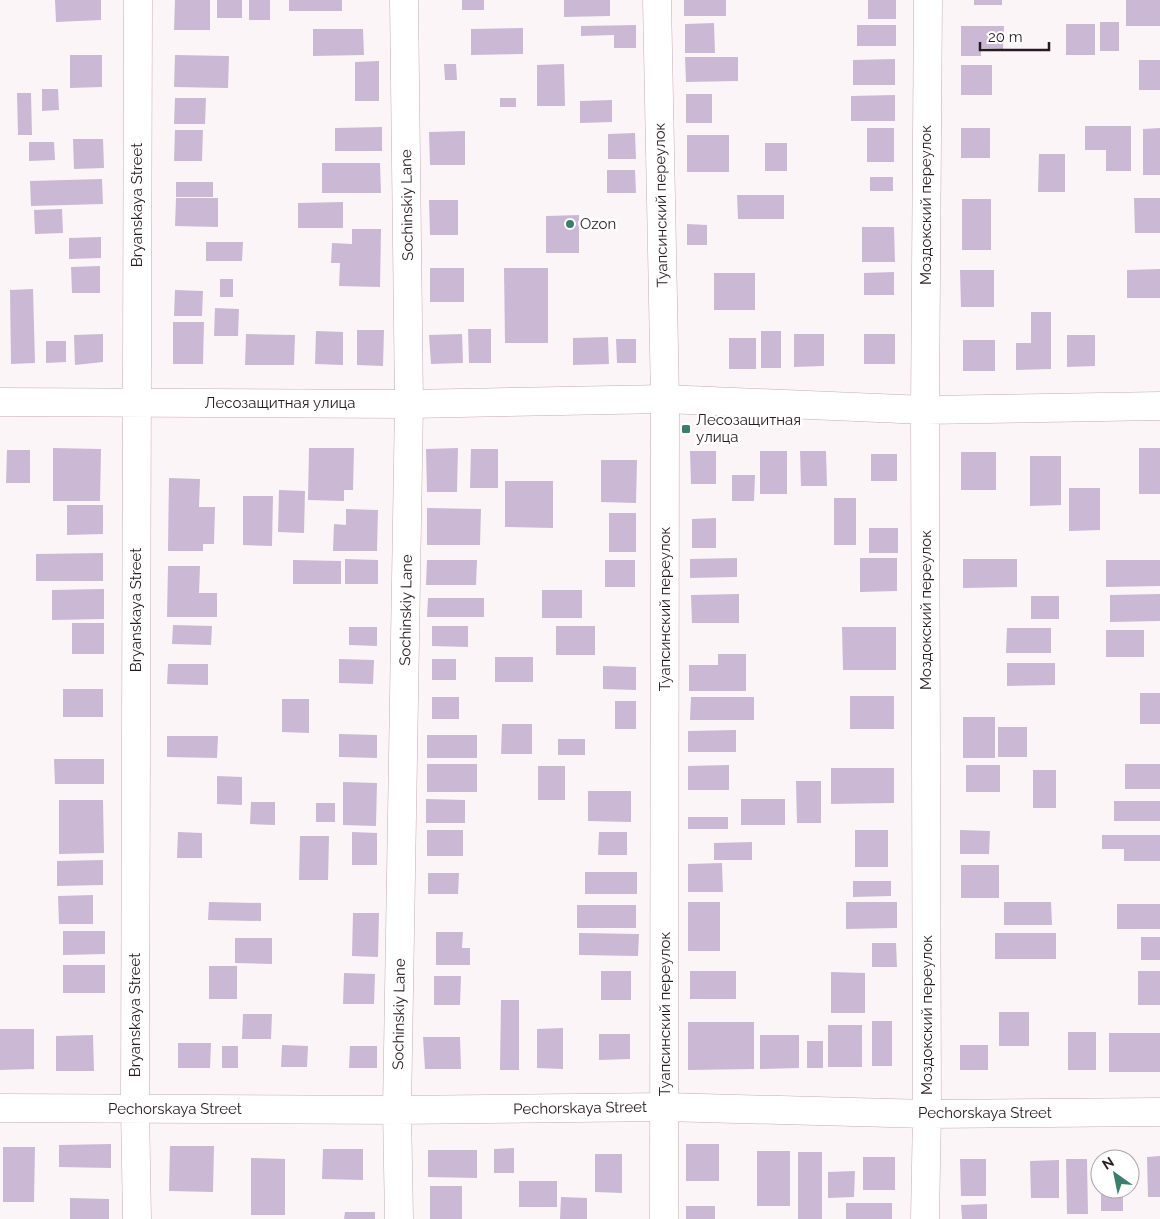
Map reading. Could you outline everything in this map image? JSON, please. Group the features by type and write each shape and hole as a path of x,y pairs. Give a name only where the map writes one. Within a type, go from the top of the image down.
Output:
{"street":[{"name":"Bryanskaya Street","path":"137,1219 135,1108 138,0"},
{"name":"Sochinskiy Lane","path":"399,1219 397,1110 409,404 404,0"},
{"name":"Туапсинский переулок","path":"657,0 665,399 664,1219"},
{"name":"Моздокский переулок","path":"925,1219 927,1114 925,410 928,0"},
{"name":"Лесозащитная улица","path":"0,402 409,404 665,399 925,410 1160,406"},
{"name":"Pechorskaya Street","path":"0,1108 397,1110 664,1107 927,1114 1160,1112"}],"building":[{"path":"55,0 101,0 101,20 56,22"},
{"path":"175,0 210,0 210,30 174,30"},
{"path":"217,0 242,0 242,18 217,18"},
{"path":"249,0 270,0 270,20 249,20"},
{"path":"289,0 342,0 342,11 289,11"},
{"path":"462,0 484,0 484,10 462,10"},
{"path":"564,0 610,0 610,16 564,17"},
{"path":"684,0 726,0 726,16 684,16"},
{"path":"868,0 896,0 896,19 868,19"},
{"path":"974,0 1002,0 1002,5 974,5"},
{"path":"1126,0 1160,0 1160,26 1126,26"},
{"path":"1100,22 1119,22 1119,51 1100,51"},
{"path":"714,23 715,53 685,53 685,24"},
{"path":"1066,24 1095,24 1095,55 1066,55"},
{"path":"636,25 636,48 614,48 614,35 581,36 581,26"},
{"path":"857,25 896,25 896,46 857,46"},
{"path":"961,26 1004,26 1003,49 981,48 981,56 961,56"},
{"path":"523,28 523,54 471,55 471,29"},
{"path":"313,29 363,29 364,55 313,56"},
{"path":"70,55 102,55 102,87 70,88"},
{"path":"175,55 229,56 228,88 174,87"},
{"path":"685,57 738,57 738,81 686,82"},
{"path":"895,59 895,85 853,85 853,60"},
{"path":"1139,60 1160,60 1160,90 1139,90"},
{"path":"379,61 379,101 355,101 355,62"},
{"path":"444,64 456,64 457,80 445,80"},
{"path":"564,64 565,106 537,106 537,65"},
{"path":"961,65 992,65 992,95 961,95"},
{"path":"42,89 58,89 59,110 42,111"},
{"path":"17,93 31,93 32,135 18,135"},
{"path":"686,94 712,94 712,123 686,123"},
{"path":"895,95 895,121 851,121 851,96"},
{"path":"175,98 206,98 205,124 174,124"},
{"path":"500,98 516,98 516,107 500,107"},
{"path":"612,100 612,122 580,123 580,101"},
{"path":"1085,126 1131,126 1131,171 1106,171 1106,150 1085,150"},
{"path":"382,127 382,151 335,151 335,128"},
{"path":"867,128 894,128 894,162 867,162"},
{"path":"961,128 990,128 990,158 961,158"},
{"path":"1160,128 1160,175 1143,175 1143,129"},
{"path":"175,130 203,130 202,161 174,161"},
{"path":"465,131 465,165 430,165 429,132"},
{"path":"635,133 636,159 608,159 608,134"},
{"path":"687,135 729,135 729,172 687,172"},
{"path":"73,139 103,139 104,168 74,169"},
{"path":"29,142 54,142 55,160 29,161"},
{"path":"765,143 787,143 787,171 765,171"},
{"path":"1039,154 1065,154 1065,192 1038,192"},
{"path":"322,163 380,163 381,193 322,193"},
{"path":"607,170 635,170 636,193 607,193"},
{"path":"870,177 893,177 893,191 870,191"},
{"path":"102,179 103,204 31,206 30,181"},
{"path":"176,182 213,182 213,197 176,197"},
{"path":"737,195 784,195 784,219 738,219"},
{"path":"176,198 218,198 218,227 175,226"},
{"path":"1134,198 1160,198 1160,233 1135,233"},
{"path":"962,199 991,199 991,250 962,250"},
{"path":"429,200 458,200 458,235 430,235"},
{"path":"343,202 343,228 298,228 298,203"},
{"path":"62,209 63,233 35,234 34,210"},
{"path":"579,215 579,253 546,253 546,216"},
{"path":"687,224 707,225 707,245 687,245"},
{"path":"862,227 894,227 895,262 862,262"},
{"path":"352,229 381,229 380,287 339,286 340,263 331,263 332,243 352,244"},
{"path":"101,237 101,258 69,259 69,238"},
{"path":"206,242 243,242 242,261 206,261"},
{"path":"100,266 100,293 72,293 71,267"},
{"path":"430,268 464,268 464,302 430,302"},
{"path":"504,268 548,268 548,343 505,343"},
{"path":"1160,269 1160,298 1127,298 1127,270"},
{"path":"960,270 994,270 994,307 961,307"},
{"path":"894,272 894,295 864,295 864,273"},
{"path":"714,273 755,273 755,310 714,310"},
{"path":"220,279 233,279 233,297 220,297"},
{"path":"33,289 35,363 11,364 10,290"},
{"path":"175,290 203,291 202,316 174,316"},
{"path":"215,308 239,309 238,336 214,336"},
{"path":"1031,312 1051,312 1051,369 1016,370 1016,343 1031,343"},
{"path":"173,322 204,322 203,364 173,364"},
{"path":"468,329 491,329 491,363 469,363"},
{"path":"357,330 384,330 383,366 357,365"},
{"path":"316,331 343,332 343,365 315,364"},
{"path":"761,331 781,331 781,368 761,368"},
{"path":"103,334 103,362 75,365 74,335"},
{"path":"246,334 295,335 294,365 245,365"},
{"path":"462,334 463,363 431,364 429,335"},
{"path":"794,334 824,334 824,366 794,367"},
{"path":"864,334 895,334 895,364 864,364"},
{"path":"1067,335 1095,335 1095,366 1067,367"},
{"path":"608,337 609,364 573,365 573,338"},
{"path":"729,338 756,338 756,369 729,369"},
{"path":"616,339 636,339 636,363 617,363"},
{"path":"963,340 995,340 995,371 963,371"},
{"path":"46,341 66,341 66,362 46,363"},
{"path":"53,448 101,449 100,501 53,501"},
{"path":"309,448 354,448 353,490 344,490 344,501 308,500"},
{"path":"458,448 457,492 427,492 426,449"},
{"path":"1139,448 1160,448 1160,494 1139,494"},
{"path":"471,449 498,449 498,488 470,488"},
{"path":"7,450 30,450 30,483 6,483"},
{"path":"690,451 716,451 716,484 691,484"},
{"path":"760,451 787,451 787,494 760,494"},
{"path":"800,451 826,451 827,486 801,486"},
{"path":"961,452 996,452 996,490 961,490"},
{"path":"871,454 897,454 897,481 871,481"},
{"path":"1030,456 1061,456 1061,505 1030,506"},
{"path":"601,460 637,460 636,503 601,502"},
{"path":"732,475 755,475 754,501 732,501"},
{"path":"169,478 200,479 199,507 215,507 214,544 203,544 203,551 168,551"},
{"path":"505,481 553,481 553,528 505,527"},
{"path":"1069,488 1100,488 1100,530 1069,531"},
{"path":"279,490 305,491 304,533 278,532"},
{"path":"243,496 273,496 272,546 243,545"},
{"path":"834,498 856,498 856,545 834,545"},
{"path":"67,505 103,505 103,534 67,535"},
{"path":"427,508 481,509 480,545 427,545"},
{"path":"346,509 378,510 377,551 333,551 334,524 346,525"},
{"path":"609,513 636,513 636,552 609,552"},
{"path":"716,518 716,548 692,548 692,519"},
{"path":"869,528 898,528 898,553 869,553"},
{"path":"103,553 103,581 36,581 36,554"},
{"path":"737,558 737,577 690,578 690,559"},
{"path":"860,558 897,558 897,591 860,592"},
{"path":"345,559 378,560 378,584 345,584"},
{"path":"963,559 1017,559 1017,587 963,588"},
{"path":"293,560 341,561 341,584 293,584"},
{"path":"427,560 477,560 476,585 426,585"},
{"path":"605,560 635,560 635,587 605,587"},
{"path":"1106,560 1160,560 1160,586 1106,587"},
{"path":"168,566 200,566 199,593 217,593 217,617 167,617"},
{"path":"104,589 104,619 52,620 52,590"},
{"path":"542,590 582,590 582,618 542,618"},
{"path":"739,594 739,623 692,623 691,595"},
{"path":"1160,594 1160,621 1110,622 1110,595"},
{"path":"1031,596 1059,596 1059,619 1031,619"},
{"path":"428,598 484,598 484,617 427,617"},
{"path":"72,623 104,623 104,654 72,654"},
{"path":"173,625 212,626 211,645 172,644"},
{"path":"432,626 468,626 468,647 432,646"},
{"path":"556,626 595,626 595,655 556,655"},
{"path":"349,627 377,627 377,646 349,645"},
{"path":"842,627 896,627 896,670 843,670"},
{"path":"1007,628 1051,628 1051,653 1006,653"},
{"path":"1106,630 1144,630 1144,657 1106,657"},
{"path":"718,654 746,654 746,691 689,691 689,665 718,665"},
{"path":"495,657 533,657 533,682 495,682"},
{"path":"339,659 374,660 373,684 339,683"},
{"path":"432,659 456,659 456,680 432,680"},
{"path":"1007,663 1055,663 1055,685 1007,686"},
{"path":"168,664 208,664 208,685 167,684"},
{"path":"603,666 636,667 636,690 603,689"},
{"path":"63,689 103,689 103,717 63,717"},
{"path":"1140,693 1160,693 1160,724 1140,724"},
{"path":"850,696 894,696 894,729 850,729"},
{"path":"432,697 459,697 459,719 432,719"},
{"path":"691,697 754,697 754,720 690,720"},
{"path":"282,699 309,699 309,733 282,732"},
{"path":"615,701 636,701 636,729 615,729"},
{"path":"963,717 995,717 995,758 963,758"},
{"path":"502,724 532,724 532,754 501,754"},
{"path":"998,727 1027,727 1027,757 998,757"},
{"path":"736,730 736,752 688,752 688,731"},
{"path":"339,734 377,735 377,758 339,757"},
{"path":"427,735 477,735 477,758 427,758"},
{"path":"167,736 218,736 217,758 167,757"},
{"path":"558,739 585,739 585,755 558,755"},
{"path":"54,759 104,759 104,784 55,784"},
{"path":"427,764 477,764 477,792 427,792"},
{"path":"1125,764 1160,764 1160,789 1125,789"},
{"path":"729,765 729,790 688,790 688,766"},
{"path":"966,765 1000,765 1000,792 966,792"},
{"path":"538,766 565,766 565,800 538,800"},
{"path":"831,768 894,768 894,803 831,804"},
{"path":"1033,770 1056,770 1056,808 1033,808"},
{"path":"217,776 242,777 242,805 217,804"},
{"path":"796,781 821,781 821,823 797,823"},
{"path":"343,782 377,783 376,826 343,825"},
{"path":"588,791 631,791 631,822 588,821"},
{"path":"426,799 465,800 465,823 426,823"},
{"path":"741,799 785,799 785,825 741,825"},
{"path":"59,800 103,800 104,853 59,854"},
{"path":"1114,801 1160,801 1160,821 1114,821"},
{"path":"251,802 275,802 275,825 250,824"},
{"path":"316,803 335,803 335,822 316,822"},
{"path":"688,817 728,817 728,829 688,829"},
{"path":"427,830 463,830 463,856 427,856"},
{"path":"855,830 888,830 888,867 855,867"},
{"path":"960,830 990,831 989,854 960,854"},
{"path":"178,832 202,833 202,858 177,858"},
{"path":"352,832 377,833 377,865 352,865"},
{"path":"599,832 627,832 627,855 598,855"},
{"path":"1102,835 1160,835 1160,861 1124,861 1124,849 1102,849"},
{"path":"300,836 329,836 328,880 299,880"},
{"path":"752,842 752,860 714,860 714,843"},
{"path":"103,860 103,885 57,886 57,861"},
{"path":"722,863 723,892 688,892 688,864"},
{"path":"961,865 999,865 999,898 961,898"},
{"path":"585,872 637,872 637,894 585,894"},
{"path":"428,873 459,873 458,894 428,894"},
{"path":"853,881 891,881 891,896 853,897"},
{"path":"93,895 93,924 59,924 58,896"},
{"path":"209,902 261,903 261,921 208,920"},
{"path":"688,902 720,902 720,951 688,951"},
{"path":"846,902 897,902 897,928 846,929"},
{"path":"1004,902 1051,902 1052,925 1004,925"},
{"path":"1117,904 1160,904 1160,929 1117,929"},
{"path":"577,905 636,905 636,928 577,928"},
{"path":"353,913 379,913 378,957 352,956"},
{"path":"63,931 105,931 105,954 63,955"},
{"path":"436,932 463,932 462,948 470,948 470,965 436,965"},
{"path":"579,933 639,934 638,956 579,955"},
{"path":"995,933 1056,933 1056,959 995,959"},
{"path":"1141,937 1160,937 1160,960 1141,960"},
{"path":"235,938 272,938 272,964 235,963"},
{"path":"872,943 896,943 897,967 872,967"},
{"path":"63,965 105,965 105,993 63,993"},
{"path":"209,966 237,966 237,999 209,999"},
{"path":"601,971 631,971 631,1000 601,1000"},
{"path":"690,971 736,971 736,999 690,999"},
{"path":"1138,971 1160,971 1160,1005 1138,1005"},
{"path":"831,972 865,973 865,1013 831,1013"},
{"path":"344,973 375,974 374,1004 343,1004"},
{"path":"434,976 461,976 460,1005 434,1005"},
{"path":"501,1000 519,1000 519,1070 500,1070"},
{"path":"999,1012 1029,1012 1029,1046 999,1046"},
{"path":"243,1014 272,1014 271,1039 242,1039"},
{"path":"872,1021 892,1021 892,1066 872,1066"},
{"path":"688,1022 754,1022 754,1069 688,1070"},
{"path":"828,1025 862,1025 862,1067 828,1067"},
{"path":"563,1028 563,1069 537,1068 537,1029"},
{"path":"0,1029 34,1029 34,1069 0,1070"},
{"path":"1068,1032 1096,1032 1096,1070 1068,1070"},
{"path":"1109,1033 1160,1033 1160,1072 1109,1072"},
{"path":"599,1034 630,1034 630,1059 599,1060"},
{"path":"93,1035 94,1071 56,1071 56,1036"},
{"path":"760,1035 799,1035 799,1068 760,1069"},
{"path":"423,1037 460,1037 461,1069 425,1069"},
{"path":"807,1041 823,1041 823,1068 807,1068"},
{"path":"178,1043 211,1043 210,1068 178,1068"},
{"path":"282,1045 308,1046 307,1067 281,1067"},
{"path":"960,1045 988,1045 988,1070 960,1070"},
{"path":"222,1046 238,1046 238,1068 222,1068"},
{"path":"350,1046 377,1046 377,1068 349,1068"},
{"path":"111,1144 111,1168 59,1167 59,1145"},
{"path":"686,1144 719,1144 719,1181 686,1181"},
{"path":"170,1146 214,1146 213,1192 169,1191"},
{"path":"3,1147 35,1147 34,1202 3,1202"},
{"path":"514,1148 514,1173 494,1173 494,1149"},
{"path":"323,1149 363,1149 363,1180 322,1179"},
{"path":"428,1150 477,1150 477,1178 428,1177"},
{"path":"757,1151 790,1151 790,1206 757,1206"},
{"path":"798,1152 822,1152 822,1219 798,1219"},
{"path":"595,1154 622,1154 622,1193 595,1192"},
{"path":"1160,1156 1160,1197 1148,1197 1147,1157"},
{"path":"863,1157 895,1157 895,1190 863,1190"},
{"path":"251,1158 285,1159 285,1215 251,1215"},
{"path":"960,1159 986,1159 986,1196 961,1196"},
{"path":"1066,1159 1087,1159 1088,1214 1067,1214"},
{"path":"1059,1160 1059,1198 1031,1198 1030,1161"},
{"path":"855,1171 854,1197 828,1198 828,1172"},
{"path":"519,1181 557,1181 557,1207 519,1207"},
{"path":"430,1186 462,1186 462,1219 430,1219"},
{"path":"561,1197 587,1198 587,1219 560,1219"},
{"path":"70,1198 109,1199 109,1219 70,1219"},
{"path":"1101,1199 1123,1199 1123,1211 1101,1211"},
{"path":"846,1203 892,1203 892,1219 846,1219"},
{"path":"987,1204 987,1219 962,1219 961,1205"},
{"path":"686,1206 715,1206 715,1219 686,1219"},
{"path":"345,1212 375,1212 375,1219 344,1219"}],"place":[{"name":"Ozon","path":"570,224"},
{"name":"Лесозащитная улица","path":"686,429"}]}
